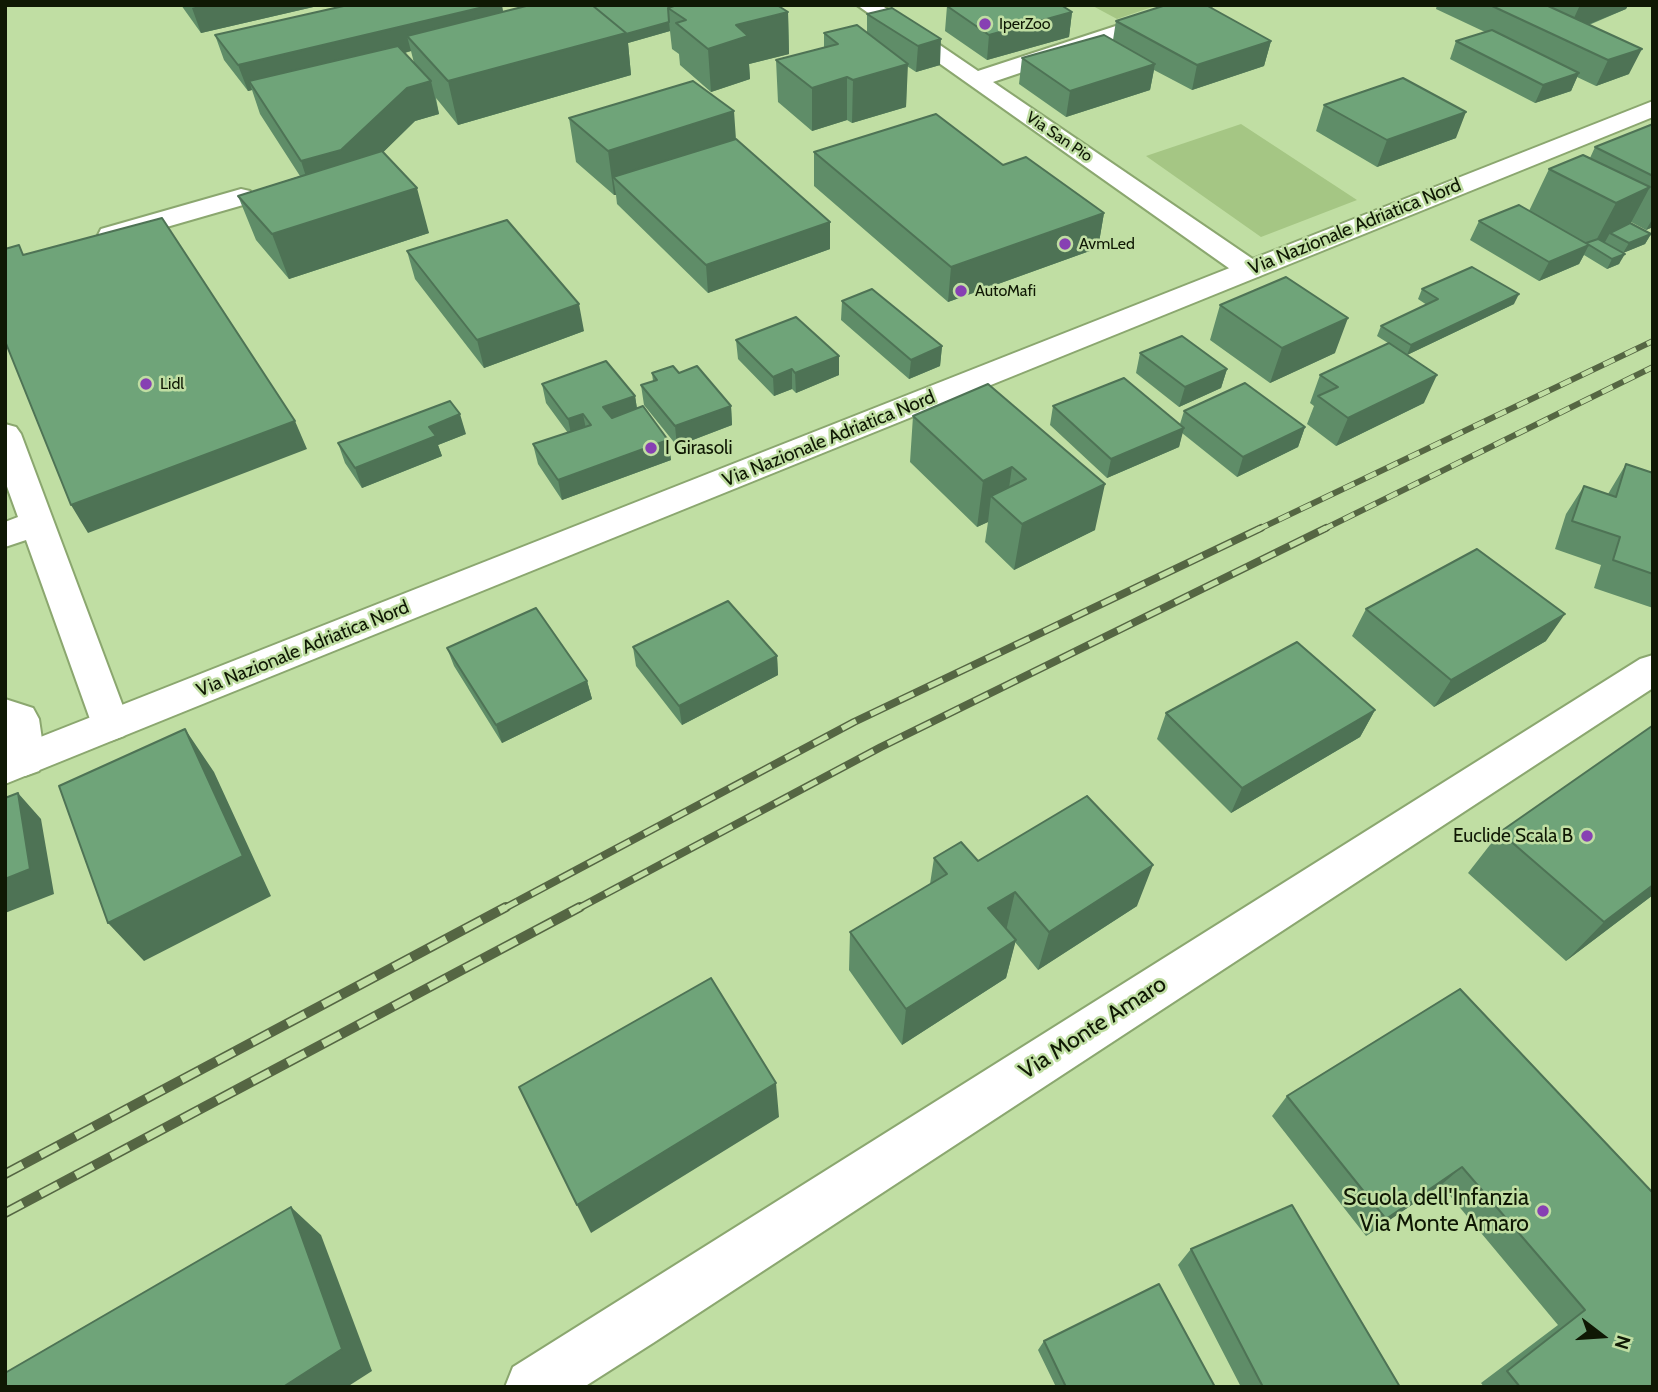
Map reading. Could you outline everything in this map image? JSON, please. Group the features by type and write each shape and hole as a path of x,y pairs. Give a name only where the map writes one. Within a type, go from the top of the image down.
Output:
{"street":[{"name":"Via San Pio","path":"867,5 1250,270"},
{"path":"975,80 1202,5"},
{"name":"Via Nazionale Adriatica Nord","path":"15,764 1653,108"},
{"path":"84,243 241,197"},
{"path":"5,434 21,529 110,725"},
{"name":"Via Monte Amaro","path":"560,1379 635,1324 1653,669"},
{"path":"5,713 19,719 15,764"}],"green space":[{"path":"1091,5 1158,5 1117,19"},
{"path":"1241,124 1357,200 1261,237 1146,156"}],"building":[{"path":"348,5 492,5 238,65 215,35"},
{"path":"530,5 592,5 626,33 448,81 407,36"},
{"path":"592,5 677,5 668,8 669,22 626,34"},
{"path":"677,5 777,5 788,12 736,25 748,36 708,49 676,23 686,20 668,8"},
{"path":"1061,5 1072,12 989,35 947,6"},
{"path":"1166,5 1206,5 1271,41 1197,65 1116,21"},
{"path":"1490,5 1546,5 1642,49 1608,60"},
{"path":"892,8 941,39 918,46 867,14"},
{"path":"857,25 908,64 853,80 847,77 812,88 776,60 838,44 824,33"},
{"path":"1492,30 1579,73 1543,85 1456,41"},
{"path":"1104,35 1155,64 1070,91 1022,58"},
{"path":"398,46 431,81 407,88 341,150 301,161 249,81"},
{"path":"1403,78 1466,112 1387,140 1324,105"},
{"path":"693,81 734,111 608,151 569,118"},
{"path":"936,114 1003,165 1026,157 1104,213 951,267 814,152"},
{"path":"1653,124 1653,176 1595,147"},
{"path":"736,139 830,222 706,265 613,177"},
{"path":"382,151 417,188 272,234 238,196"},
{"path":"1583,155 1650,187 1616,203 1549,169"},
{"path":"1519,205 1589,245 1549,262 1479,221"},
{"name":"Lidl","path":"162,218 295,421 71,505 5,341 5,249 19,245 23,255"},
{"path":"507,220 579,304 477,340 407,251"},
{"path":"1630,223 1651,234 1629,243 1610,233"},
{"path":"1598,239 1625,254 1612,259 1586,243"},
{"path":"1472,267 1519,294 1411,345 1381,326 1438,299 1422,289"},
{"path":"1286,277 1348,318 1282,348 1220,305"},
{"path":"872,289 942,346 911,360 842,301"},
{"path":"796,317 839,356 795,373 792,369 773,377 736,340"},
{"path":"1182,336 1227,369 1185,387 1140,353"},
{"path":"1389,343 1437,375 1348,418 1318,396 1338,387 1320,375"},
{"path":"606,361 635,396 603,407 612,418 643,406 668,440 558,480 533,444 591,425 583,414 568,419 542,384"},
{"path":"673,366 679,373 697,366 731,406 675,426 641,385 657,380 652,373"},
{"path":"1124,378 1184,428 1111,459 1053,406"},
{"path":"1245,383 1305,427 1243,457 1184,411"},
{"path":"988,384 1105,484 1022,524 991,496 1026,479 1012,467 983,481 913,416"},
{"path":"450,401 460,414 429,427 436,436 355,468 338,443"},
{"path":"1626,464 1653,473 1653,574 1613,560 1620,537 1572,521 1584,486 1616,497"},
{"path":"1477,549 1565,614 1451,680 1366,609"},
{"path":"728,601 777,656 679,706 633,647"},
{"path":"536,608 587,681 496,725 447,648"},
{"path":"1297,642 1375,710 1242,788 1166,713"},
{"name":"Euclide Scala B","path":"1652,726 1653,885 1604,922 1500,832"},
{"path":"185,729 243,856 108,923 59,786"},
{"path":"18,793 30,869 5,879 5,798"},
{"path":"1087,796 1153,865 1049,932 1015,892 988,908 1016,940 906,1009 850,932 947,874 934,858 961,842 978,861"},
{"path":"711,978 776,1083 577,1205 519,1087"},
{"name":"Scuola dell'Infanzia Via Monte Amaro","path":"1460,989 1653,1193 1653,1387 1520,1387 1507,1371 1585,1310 1462,1167 1386,1219 1287,1096"},
{"path":"1292,1205 1400,1387 1263,1387 1191,1249"},
{"path":"291,1207 342,1349 283,1387 5,1387 5,1373"},
{"path":"1159,1284 1215,1387 1066,1387 1044,1341"}],"railway":[{"path":"1257,530 1653,341"},
{"path":"1322,530 1653,367"},
{"path":"503,909 854,722 1261,528"},
{"path":"577,909 881,747 1326,528"},
{"path":"5,1174 506,907"},
{"path":"5,1213 580,907"}],"place":[{"name":"IperZoo","path":"985,24"},
{"name":"AvmLed","path":"1065,244"},
{"name":"AutoMafi","path":"961,291"},
{"name":"Lidl","path":"146,384"},
{"name":"I Girasoli","path":"651,448"},
{"name":"Euclide Scala B","path":"1587,836"},
{"name":"Scuola dell'Infanzia Via Monte Amaro","path":"1543,1211"}]}
